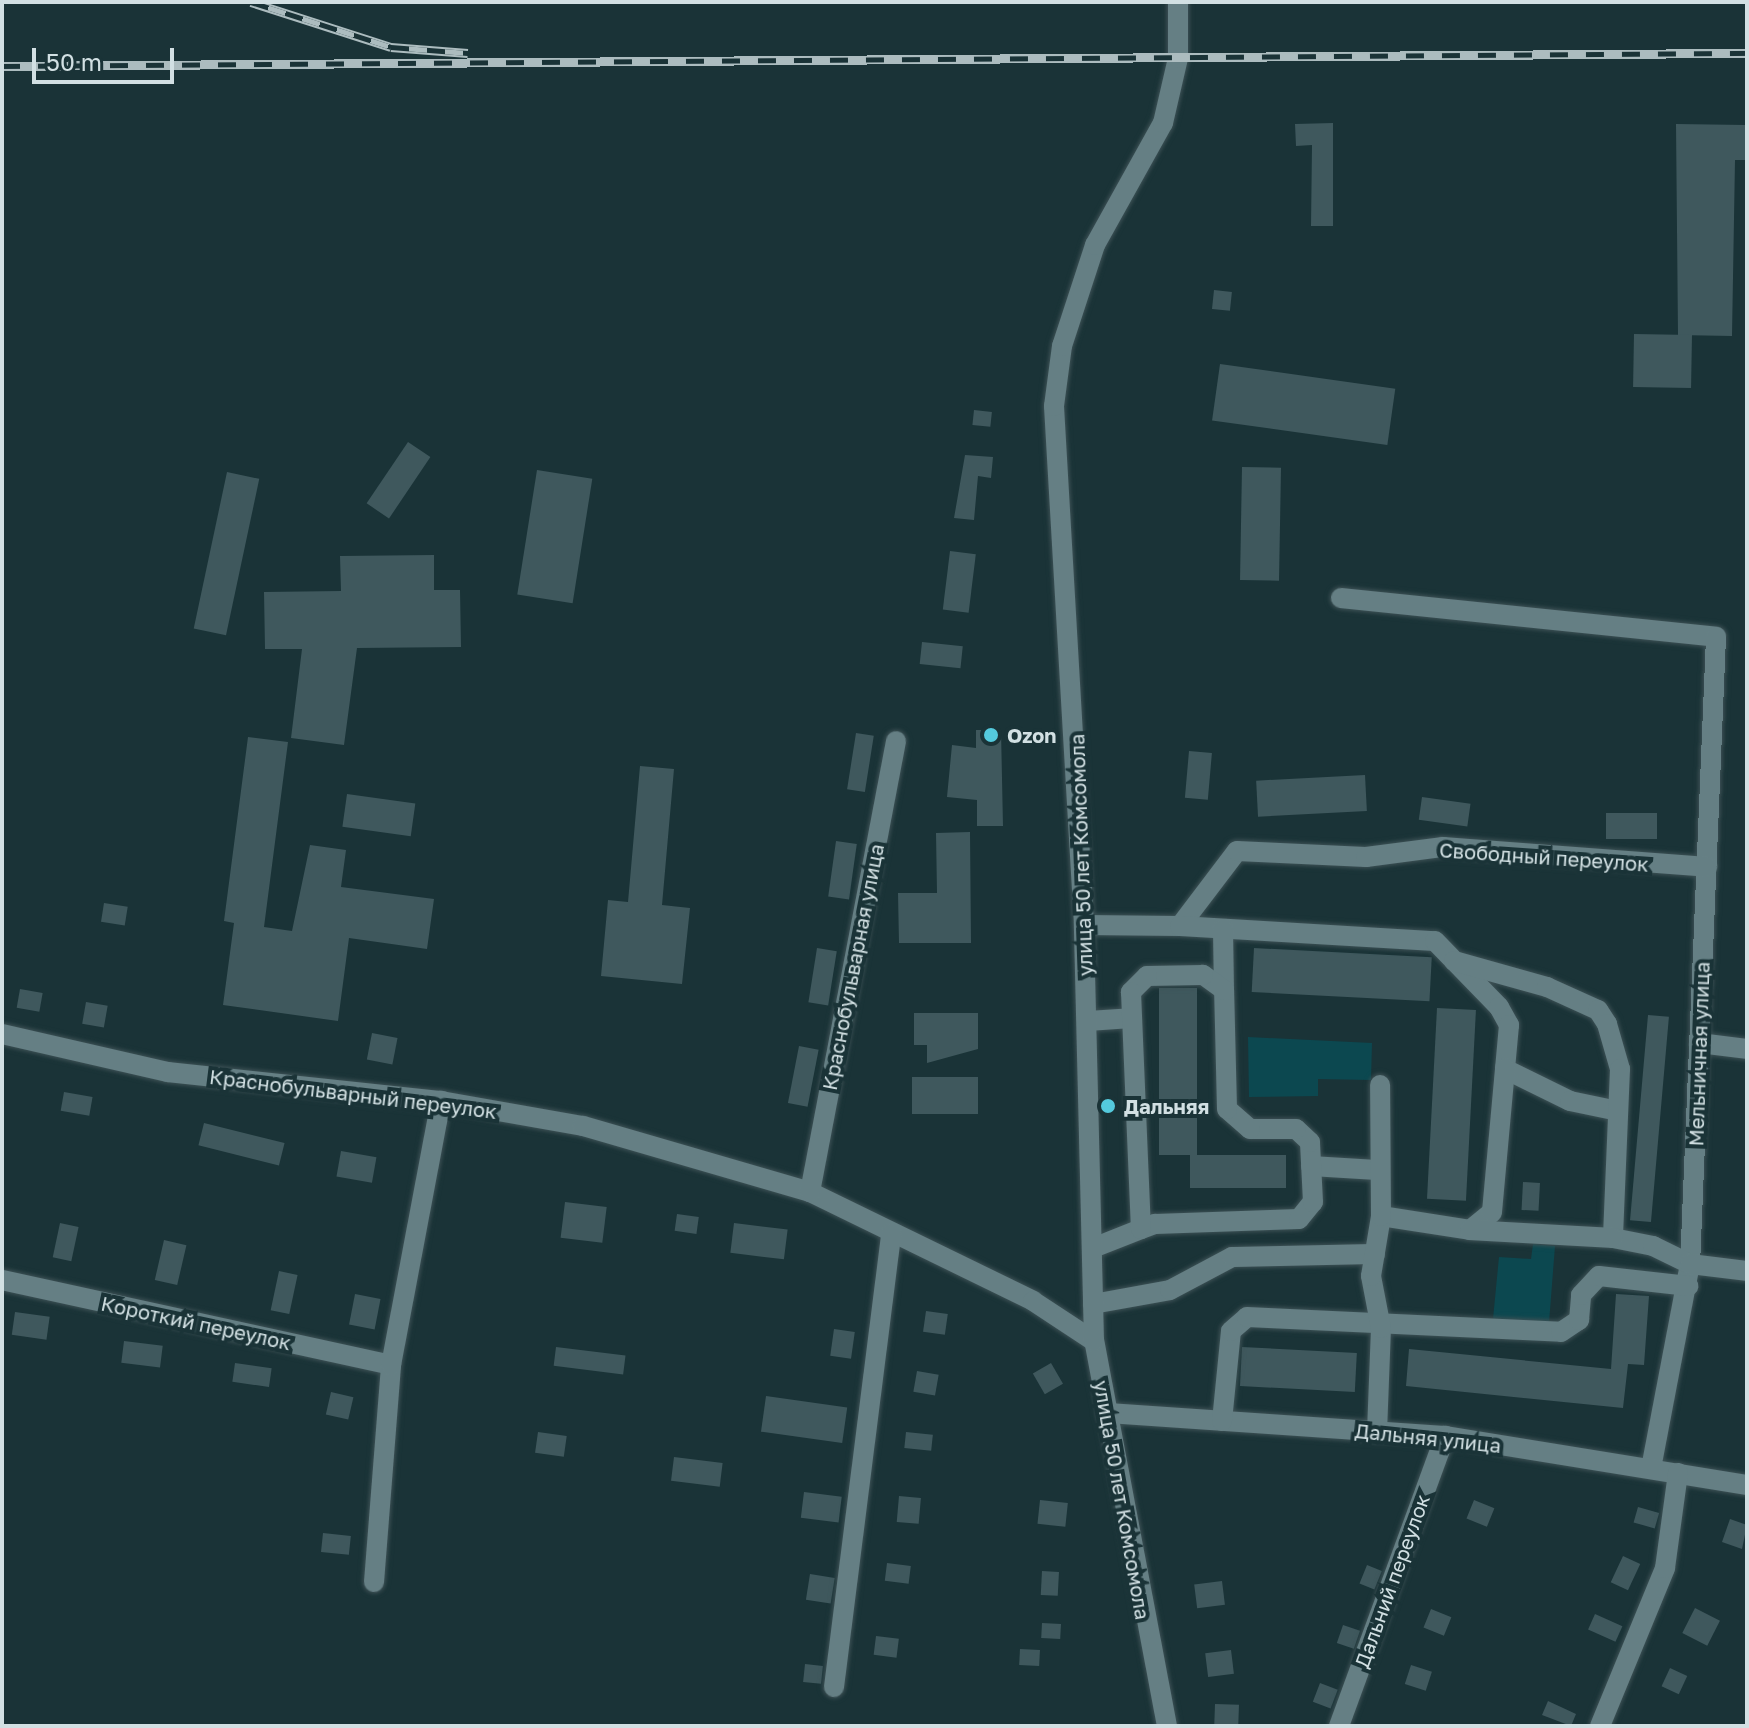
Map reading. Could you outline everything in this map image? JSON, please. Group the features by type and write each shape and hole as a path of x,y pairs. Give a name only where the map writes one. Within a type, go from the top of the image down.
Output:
{"street":[{"name":"улица 50 лет Комсомола","path":"1167,1726 1094,1341 1084,925 1054,406 1062,346 1095,245 1163,123 1178,58 1178,2"},
{"name":"Мельничная улица","path":"1341,598 1716,637 1690,1264 1651,1468"},
{"name":"Краснобульварная улица","path":"810,1192 896,741"},
{"name":"Свободный переулок","path":"1180,926 1237,851 1366,857 1443,847 1707,867"},
{"path":"1084,925 1180,926 1435,941 1509,1025 1492,1212 1470,1230"},
{"path":"1093,1248 1141,1229 1299,1219 1313,1202 1310,1142 1296,1129 1250,1129 1227,1109 1223,929"},
{"path":"1454,961 1547,987 1598,1010 1620,1069 1613,1238"},
{"path":"1141,1229 1131,992 1147,976 1203,975 1224,990"},
{"path":"1087,1021 1132,1018"},
{"name":"Краснобульварный переулок","path":"2,1034 168,1072 441,1101 583,1126 810,1192 1033,1301 1094,1341"},
{"path":"1699,1043 1747,1049"},
{"path":"1505,1069 1570,1101 1618,1111"},
{"path":"1377,1432 1381,1328 1375,1254 1381,1216 1377,1170 1380,1085"},
{"path":"374,1582 391,1365 441,1101"},
{"path":"1311,1166 1377,1170"},
{"path":"1381,1216 1470,1230 1613,1238 1653,1246 1690,1264 1747,1271"},
{"path":"834,1687 891,1234"},
{"path":"1093,1304 1170,1290 1232,1257 1375,1254"},
{"path":"1222,1421 1231,1331 1247,1317 1381,1328 1561,1332 1579,1320 1581,1295 1599,1276 1688,1286"},
{"name":"Короткий переулок","path":"2,1280 391,1365"},
{"name":"Дальняя улица","path":"1107,1413 1445,1436 1747,1485"},
{"name":"Дальний переулок","path":"1339,1726 1445,1436"},
{"path":"1600,1726 1665,1568 1678,1473"}],"shaded area":[{"path":"1248,1037 1372,1043 1371,1080 1318,1079 1318,1096 1249,1097"},
{"path":"1533,1244 1555,1246 1549,1323 1493,1319 1499,1257 1531,1259"}],"building":[{"path":"1333,123 1333,226 1311,226 1312,145 1296,146 1295,124"},
{"path":"1676,124 1746,125 1745,160 1735,160 1732,336 1678,335"},
{"path":"1214,290 1232,292 1230,311 1212,309"},
{"path":"1634,334 1692,335 1691,388 1633,387"},
{"path":"1220,364 1395,389 1387,445 1212,420"},
{"path":"974,410 992,412 990,427 972,425"},
{"path":"408,442 430,457 389,518 367,503"},
{"path":"965,455 993,457 991,478 978,476 974,520 954,518"},
{"path":"1242,467 1281,468 1279,581 1240,580"},
{"path":"537,470 592,479 573,603 517,594"},
{"path":"227,472 259,479 226,635 194,629"},
{"path":"950,551 976,554 969,613 943,610"},
{"path":"434,555 434,590 460,590 461,647 357,648 344,745 291,738 302,649 265,649 264,592 341,591 340,556"},
{"path":"922,642 963,646 960,668 920,664"},
{"path":"976,730 1001,730 1003,826 977,826 977,800 947,797 952,745 976,748"},
{"path":"856,733 874,736 865,792 847,789"},
{"path":"248,737 288,742 264,927 292,931 310,845 346,850 341,887 434,899 427,949 349,938 338,1021 223,1005 234,923 224,921"},
{"path":"1189,751 1212,753 1208,800 1185,798"},
{"path":"640,766 674,769 662,905 690,908 682,984 601,976 608,900 628,902"},
{"path":"1365,775 1367,811 1258,817 1256,781"},
{"path":"347,794 415,804 411,836 342,827"},
{"path":"1422,797 1471,804 1467,827 1419,820"},
{"path":"1606,813 1657,813 1657,839 1606,839"},
{"path":"970,832 971,943 899,943 898,893 937,893 936,833"},
{"path":"836,841 857,844 849,899 828,896"},
{"path":"104,903 128,907 125,926 101,922"},
{"path":"817,948 837,951 828,1005 808,1002"},
{"path":"1254,948 1432,957 1429,1001 1252,992"},
{"path":"1159,988 1197,988 1197,1155 1159,1155"},
{"path":"20,989 43,993 39,1012 17,1008"},
{"path":"86,1002 108,1006 104,1027 82,1024"},
{"path":"1437,1008 1476,1010 1466,1201 1427,1199"},
{"path":"914,1013 978,1013 978,1049 927,1063 927,1045 914,1045"},
{"path":"1648,1015 1669,1017 1651,1222 1630,1220"},
{"path":"372,1033 398,1038 392,1064 367,1060"},
{"path":"799,1046 819,1050 808,1107 788,1103"},
{"path":"912,1077 978,1077 978,1114 912,1114"},
{"path":"64,1092 93,1097 89,1116 61,1111"},
{"path":"204,1123 285,1143 279,1165 198,1145"},
{"path":"341,1151 376,1157 372,1183 336,1177"},
{"path":"1190,1155 1286,1155 1286,1188 1190,1188"},
{"path":"1523,1182 1540,1183 1539,1211 1522,1210"},
{"path":"565,1202 607,1207 602,1243 561,1238"},
{"path":"677,1214 699,1217 696,1234 675,1231"},
{"path":"60,1223 79,1227 71,1261 53,1257"},
{"path":"734,1223 788,1230 784,1259 730,1253"},
{"path":"164,1240 186,1245 177,1285 155,1280"},
{"path":"279,1271 298,1275 289,1314 271,1310"},
{"path":"355,1294 381,1299 375,1329 349,1324"},
{"path":"1616,1294 1649,1296 1644,1365 1628,1364 1623,1408 1406,1386 1409,1349 1611,1369"},
{"path":"926,1311 948,1314 945,1335 923,1332"},
{"path":"15,1312 50,1317 46,1340 12,1335"},
{"path":"834,1329 855,1332 851,1359 830,1356"},
{"path":"124,1341 163,1346 160,1368 121,1363"},
{"path":"556,1347 625,1356 623,1374 554,1366"},
{"path":"1242,1347 1357,1353 1355,1392 1240,1386"},
{"path":"235,1363 272,1368 269,1387 232,1382"},
{"path":"1051,1363 1063,1384 1045,1394 1033,1374"},
{"path":"917,1371 939,1375 935,1396 913,1392"},
{"path":"331,1392 353,1397 348,1420 326,1414"},
{"path":"766,1396 847,1407 842,1443 761,1432"},
{"path":"538,1432 567,1436 564,1457 535,1453"},
{"path":"906,1432 933,1435 931,1451 904,1448"},
{"path":"674,1457 723,1463 720,1487 671,1481"},
{"path":"804,1492 842,1497 839,1522 801,1518"},
{"path":"899,1496 921,1498 919,1524 897,1522"},
{"path":"1040,1500 1068,1503 1065,1527 1037,1524"},
{"path":"1474,1500 1494,1508 1487,1527 1467,1519"},
{"path":"1638,1507 1659,1513 1655,1528 1634,1522"},
{"path":"1730,1519 1747,1525 1742,1549 1722,1542"},
{"path":"323,1533 351,1536 349,1555 321,1552"},
{"path":"1623,1556 1640,1564 1628,1590 1611,1582"},
{"path":"887,1563 911,1566 909,1584 885,1581"},
{"path":"1367,1565 1382,1571 1374,1590 1360,1584"},
{"path":"1042,1571 1059,1572 1058,1596 1041,1595"},
{"path":"810,1574 835,1578 831,1604 806,1600"},
{"path":"1222,1581 1225,1605 1197,1608 1194,1584"},
{"path":"1695,1608 1720,1621 1707,1646 1682,1633"},
{"path":"1431,1609 1451,1617 1444,1636 1424,1628"},
{"path":"1595,1614 1622,1626 1615,1642 1588,1630"},
{"path":"1042,1623 1061,1624 1060,1639 1041,1638"},
{"path":"1343,1625 1360,1631 1354,1649 1337,1643"},
{"path":"876,1636 899,1639 897,1658 874,1655"},
{"path":"1020,1649 1040,1650 1039,1666 1019,1665"},
{"path":"1231,1650 1234,1674 1208,1677 1205,1653"},
{"path":"805,1664 823,1666 821,1684 803,1682"},
{"path":"1411,1665 1432,1672 1426,1691 1405,1684"},
{"path":"1670,1668 1687,1676 1679,1694 1662,1686"},
{"path":"1320,1683 1338,1690 1331,1708 1313,1702"},
{"path":"1548,1701 1576,1714 1571,1726 1542,1715"},
{"path":"1215,1704 1239,1705 1238,1726 1214,1726"}],"railway":[{"path":"251,2 391,47 468,53"},
{"path":"2,66 1747,53"}],"place":[{"name":"Ozon","path":"991,735"},
{"name":"Дальняя","path":"1108,1106"}]}
